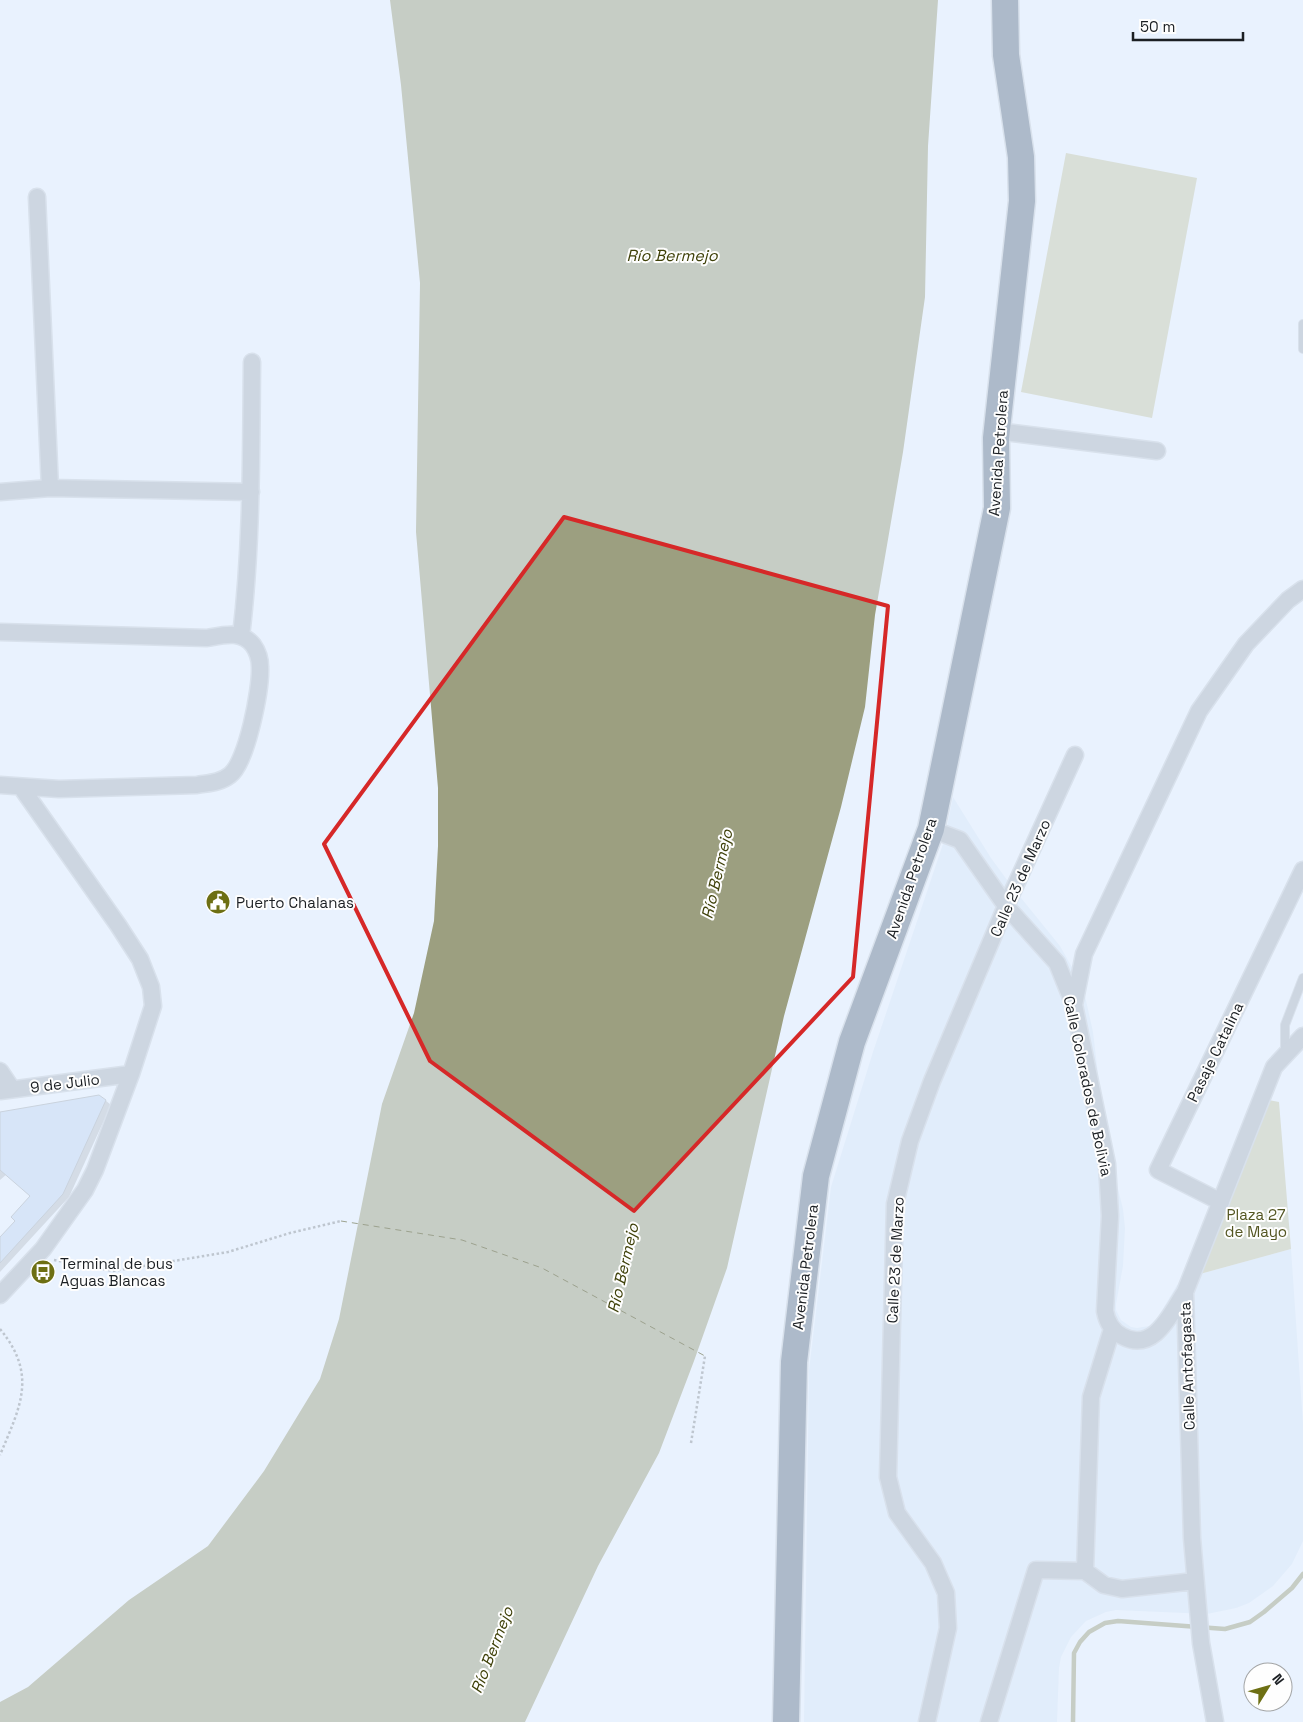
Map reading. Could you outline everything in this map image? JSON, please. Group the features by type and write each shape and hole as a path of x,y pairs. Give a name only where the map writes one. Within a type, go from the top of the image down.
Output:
{"highway":[{"name":"Avenida Petrolera","path":"786,1722 794,1362 816,1176 852,1042 931,829 997,508 997,431 1022,201 1021,157 1006,55 1005,0"}],"street":[{"path":"37,197 50,488"},
{"path":"241,636 247,585 251,492 252,362"},
{"path":"997,431 1158,451"},
{"path":"0,492 50,488 251,492"},
{"path":"1074,1005 1084,954 1199,711 1246,644 1288,600 1303,588"},
{"path":"0,632 207,638 233,634 241,636 252,644 258,654 260,668 258,690 248,739 238,765 230,775 216,782 197,785 59,789 0,785"},
{"name":"Calle 23 de Marzo","path":"927,1722 948,1628 946,1593 933,1563 897,1512 888,1477 896,1204 910,1141 922,1107 1006,906 1075,755"},
{"path":"0,1295 36,1257 65,1220 85,1190 95,1170 131,1074 154,1006 148,975 140,959 22,787"},
{"name":"Calle Colorados de Bolivia","path":"931,829 960,840 1006,906 1057,963 1074,1005 1107,1164 1110,1216 1105,1311 1106,1318 1112,1329"},
{"name":"Pasaje Catalina","path":"1221,1202 1158,1170 1303,870"},
{"name":"Calle Antofagasta","path":"1215,1722 1201,1643 1192,1538 1185,1292 1274,1067 1302,1036"},
{"path":"0,1071 6,1090"},
{"name":"9 de Julio","path":"6,1090 131,1074"},
{"path":"1085,1571 1091,1398 1112,1329 1132,1340 1153,1336 1159,1332 1185,1292"},
{"path":"989,1722 1036,1570 1085,1571 1104,1585 1122,1589 1195,1581"}],"lane":[{"path":"1303,324 1303,349"},
{"path":"1286,1055 1285,1026 1303,978"}],"path":[{"path":"36,1257 113,1271 228,1252 290,1233 341,1221"},
{"path":"0,1329 20,1364 24,1380 18,1406 0,1455"},
{"path":"691,1443 706,1356"}],"highlighted area":[{"path":"564,517 888,606 853,977 634,1211 430,1061 324,844"}],"shaded area":[{"path":"953,797 991,858 1060,946 1078,978 1085,996 1093,1032 1100,1091 1113,1169 1123,1209 1125,1228 1123,1266 1116,1304 1116,1310 1121,1320 1131,1327 1149,1326 1158,1317 1177,1285 1200,1274 1291,1249 1303,1424 1303,1541 1292,1564 1273,1586 1249,1603 1236,1608 1207,1614 1116,1610 1106,1612 1086,1621 1071,1637 1061,1657 1057,1722 804,1722 809,1370 831,1187 873,1052 944,841"}],"green space":[{"path":"1066,153 1197,178 1152,418 1021,392"},
{"name":"Plaza 27 de Mayo","path":"1268,1100 1279,1102 1291,1249 1200,1274"}],"water":[{"name":"Río Bermejo","path":"390,0 938,0 928,146 925,297 903,452 875,615 865,707 841,807 784,1016 727,1268 659,1453 598,1566 525,1722 0,1722 0,1702 28,1687 129,1600 208,1546 264,1471 320,1379 339,1319 382,1104 414,1013 434,921 438,846 438,788 416,532 420,283 401,85"}],"building":[{"path":"99,1095 106,1100 63,1194 0,1263 0,1237 15,1221 11,1217 30,1196 0,1170 0,1112"}],"waterway":[{"path":"1073,1722 1074,1653 1080,1642 1089,1632 1105,1623 1118,1621 1225,1629 1250,1622 1292,1588 1303,1574"}],"ferry route":[{"path":"341,1221 462,1240 542,1268 705,1356"}],"place":[{"name":"Puerto Chalanas","path":"218,902"},
{"name":"Terminal de bus Aguas Blancas","path":"43,1272"}]}
